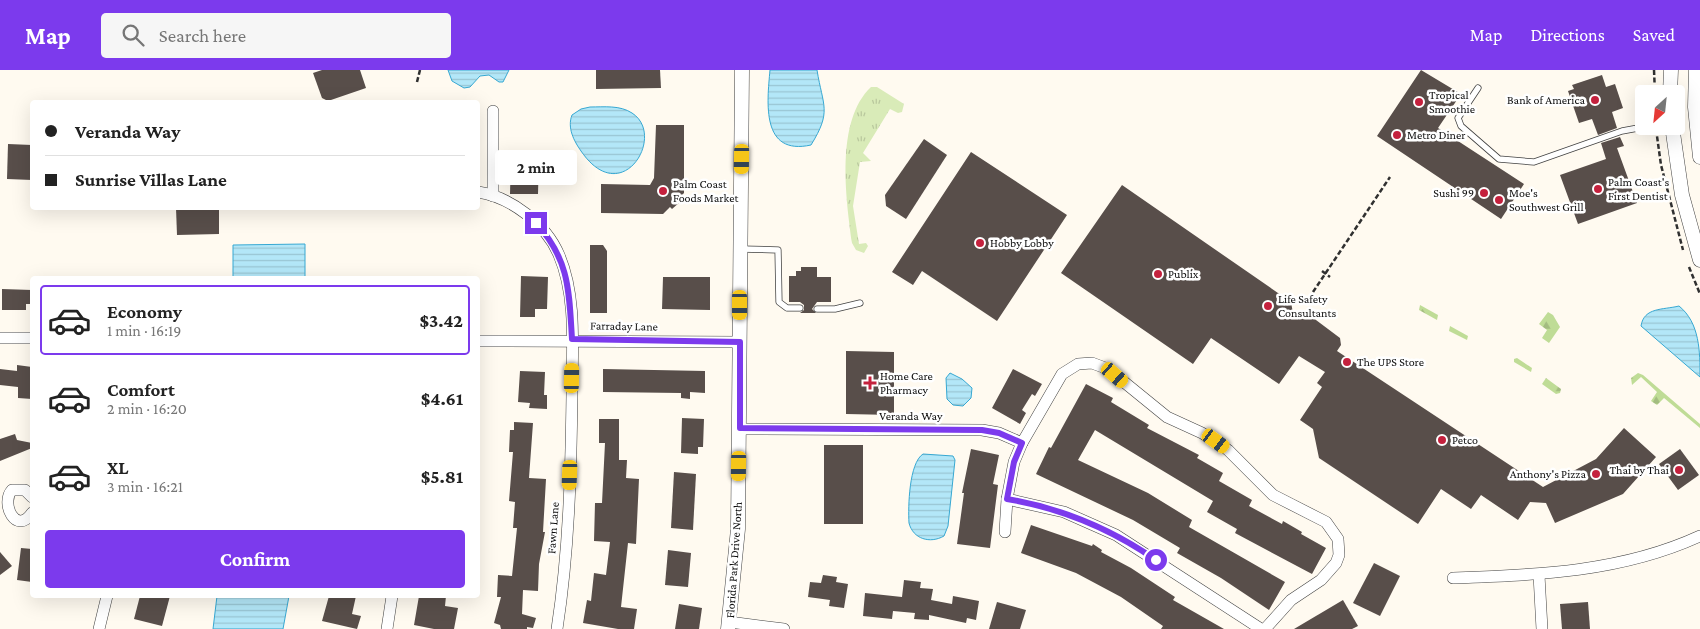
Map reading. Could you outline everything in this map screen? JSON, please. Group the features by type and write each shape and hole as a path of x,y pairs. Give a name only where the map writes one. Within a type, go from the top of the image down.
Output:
{"street":[{"name":"Florida Park Drive North","path":"729,625 738,529 742,70"},
{"path":"1670,70 1670,85"},
{"path":"1696,70 1694,107 1700,157"},
{"path":"493,111 493,196"},
{"path":"1673,135 1682,195 1700,260"},
{"name":"Fawn Lane","path":"480,193 493,196 525,214 554,244 566,277 572,339 568,522 557,629"},
{"path":"0,338 30,338"},
{"name":"Farraday Lane","path":"480,341 572,339 740,342"},
{"path":"1006,532 1007,499 1012,468 1022,443 1062,374 1078,364 1092,362 1108,369 1167,417 1202,433 1228,450 1273,495 1326,522 1338,539 1339,555 1336,563 1322,580 1291,600 1266,629"},
{"name":"Veranda Way","path":"740,428 982,430 999,433 1022,443"},
{"path":"30,495 25,490 16,489 8,492 2,502 4,514 14,521 26,520 30,515"},
{"path":"1007,499 1064,512 1116,535 1261,629"},
{"path":"1454,578 1539,575 1621,563 1668,549 1700,536"},
{"path":"1539,575 1542,629"},
{"path":"99,629 107,598"},
{"path":"387,629 392,598"},
{"path":"729,625 784,629"}],"lane":[{"path":"1478,88 1460,112 1458,118 1461,126 1498,159 1534,162 1622,131 1635,129"},
{"path":"741,249 778,250 779,302 787,308 800,308"},
{"path":"817,309 835,309 860,303"}],"path":[{"path":"417,82 420,70"},
{"path":"1654,70 1655,85"},
{"path":"1657,135 1661,165"},
{"path":"1313,292 1390,177"},
{"path":"1322,271 1330,277"},
{"path":"1696,285 1700,294"}],"green space":[{"path":"871,87 877,87 904,104 902,112 898,113 890,109 863,153 871,161 860,162 853,206 859,244 866,243 868,246 864,253 856,250 852,243 847,204 846,161 852,119 860,102"},
{"path":"1420,305 1438,315 1437,320 1419,310"},
{"path":"1548,312 1553,315 1560,327 1549,343 1542,338 1547,330 1539,324"},
{"path":"1450,326 1468,336 1467,340 1449,331"},
{"path":"1517,358 1532,368 1531,372 1514,362 1514,359"},
{"path":"1638,373 1643,375 1700,424 1700,428 1664,398 1657,405 1651,401 1657,392 1641,377 1632,385 1631,378"},
{"path":"1546,378 1561,389 1560,393 1556,394 1542,384"}],"water":[{"path":"448,70 509,70 503,82 499,82 489,75 480,76 470,87 464,88 452,81"},
{"path":"770,70 817,70 824,116 818,134 811,145 795,146 783,143 775,135 768,111"},
{"path":"612,107 627,110 642,123 645,137 642,151 635,163 624,171 611,173 596,167 576,143 570,125 572,115 581,109"},
{"path":"305,244 305,276 233,276 233,245"},
{"path":"1679,306 1686,313 1695,329 1699,348 1700,377 1641,326 1646,315 1650,312"},
{"path":"950,373 962,379 972,388 971,398 963,406 953,405 947,399 946,378"},
{"path":"923,454 953,456 955,460 948,526 944,536 933,540 918,536 914,533 909,523 909,497 912,476 918,459"},
{"path":"217,598 289,598 283,629 213,629"}],"building":[{"path":"322,70 360,70 366,88 326,100 322,98 313,73"},
{"path":"596,70 660,70 661,88 596,89"},
{"path":"1421,70 1461,94 1438,128 1524,184 1501,219 1377,136"},
{"name":"Bank of America","path":"1602,75 1606,87 1615,84 1623,108 1612,112 1617,128 1598,135 1592,119 1579,123 1568,91 1574,89 1572,85"},
{"path":"656,125 684,125 684,193 678,199 680,202 672,209 670,207 663,214 601,213 601,184 650,185 654,178"},
{"name":"Palm Coast's First Dentist","path":"1620,137 1624,146 1617,148 1637,203 1578,224 1560,175 1606,159 1601,143"},
{"path":"924,139 947,155 906,219 886,206 885,195"},
{"path":"8,144 30,145 30,180 7,179"},
{"name":"Hobby Lobby","path":"971,152 1067,215 997,321 922,271 913,285 892,272"},
{"path":"511,153 539,153 538,194 510,194"},
{"path":"1122,185 1291,302 1294,319 1312,317 1340,338 1341,345 1337,351 1543,487 1596,459 1624,428 1656,457 1623,494 1555,523 1546,503 1530,502 1518,520 1481,495 1471,509 1441,489 1418,524 1319,458 1313,429 1300,420 1322,387 1317,383 1325,372 1299,356 1279,384 1211,338 1193,364 1061,273"},
{"path":"176,210 219,210 219,234 177,235"},
{"path":"590,245 603,245 607,251 607,313 590,313"},
{"path":"801,267 817,267 817,277 831,277 831,302 817,302 812,309 816,313 800,313 804,310 804,305 800,302 789,302 789,276 796,276 796,271 801,271"},
{"path":"521,276 548,277 547,309 535,309 535,317 520,317"},
{"path":"663,277 710,277 710,310 662,309"},
{"path":"2,289 30,290 30,304 26,304 26,310 2,310"},
{"name":"Home Care Pharmacy","path":"846,351 894,352 894,415 846,414"},
{"path":"17,365 30,367 30,399 18,398 18,387 0,385 0,369 17,371"},
{"path":"603,369 705,371 705,393 690,392 690,399 681,398 681,393 603,392"},
{"path":"1013,369 1042,384 1035,396 1032,394 1022,410 1026,413 1020,424 992,408"},
{"path":"520,371 545,372 544,395 547,395 547,409 529,408 530,403 518,402"},
{"path":"1086,384 1113,398 1111,402 1149,425 1147,428 1199,455 1197,458 1223,473 1219,481 1252,500 1249,506 1282,524 1283,521 1326,548 1312,574 1235,533 1237,529 1207,512 1213,501 1095,430 1078,460 1148,493 1192,520 1189,527 1285,582 1269,610 1221,578 1177,553 1180,548 1133,520 1036,474 1049,447 1051,448"},
{"path":"682,418 704,419 703,447 698,447 698,454 681,453"},
{"path":"599,419 619,419 619,460 627,460 626,478 639,479 636,544 628,543 621,607 637,609 634,629 618,629 583,623 587,600 591,601 594,573 606,575 610,542 594,541 595,503 602,503 605,443 599,443"},
{"path":"514,422 533,423 529,478 546,479 543,532 545,532 539,564 538,591 523,590 522,614 536,618 533,628 501,629 500,625 494,623 501,597 497,597 498,575 512,576 517,528 513,528 515,502 509,501 513,452 509,452 510,430 514,430"},
{"path":"15,434 17,440 30,443 30,449 0,461 0,439"},
{"path":"824,445 863,445 863,524 824,524"},
{"path":"971,449 999,455 993,484 998,485 990,548 957,544 964,493 962,493"},
{"name":"Thai by Thai","path":"1680,449 1699,475 1678,490 1659,464"},
{"path":"674,472 696,474 693,530 671,528"},
{"path":"1031,525 1092,546 1093,544 1102,550 1101,552 1131,568 1175,597 1173,600 1224,629 1161,629 1163,626 1121,597 1076,573 1021,553"},
{"path":"21,548 30,549 30,582 17,580"},
{"path":"668,550 691,553 688,587 665,585"},
{"path":"0,552 12,566 0,575"},
{"path":"1374,563 1400,576 1380,616 1353,603"},
{"path":"823,575 837,577 836,582 848,584 844,608 829,606 830,600 808,597 810,582 821,583"},
{"path":"904,580 921,582 920,588 933,589 931,600 952,604 953,596 979,601 976,620 967,618 966,623 929,615 929,620 914,619 915,613 893,611 892,619 863,616 865,593 902,597"},
{"path":"139,598 169,598 162,626 134,619"},
{"path":"328,598 356,598 352,614 361,616 357,629 322,621"},
{"path":"419,598 446,598 445,606 458,608 454,629 434,629 414,625"},
{"path":"1343,600 1358,626 1352,629 1294,629"},
{"path":"997,602 1026,610 1020,629 989,629"},
{"path":"1588,602 1590,629 1562,629 1560,604"},
{"path":"679,604 702,608 699,629 675,629"}],"place":[{"name":"Bank of America","path":"1595,100"},
{"name":"Tropical Smoothie","path":"1419,102"},
{"name":"Metro Diner","path":"1397,135"},
{"name":"Palm Coast's First Dentist","path":"1598,189"},
{"name":"Palm Coast Foods Market","path":"663,191"},
{"name":"Sushi 99","path":"1484,193"},
{"name":"Moe's Southwest Grill","path":"1499,200"},
{"name":"Hobby Lobby","path":"980,243"},
{"name":"Publix","path":"1158,274"},
{"name":"Life Safety Consultants","path":"1268,306"},
{"name":"The UPS Store","path":"1347,362"},
{"name":"Home Care Pharmacy","path":"870,383"},
{"name":"Petco","path":"1442,440"},
{"name":"Thai by Thai","path":"1679,470"},
{"name":"Anthony's Pizza","path":"1596,474"}],"route":[{"path":"536,223 554,244 563,265 568,288 572,339 740,342 740,428 982,430 999,433 1022,443 1008,482 1007,499 1024,501 1064,512 1116,535 1156,560"}]}
